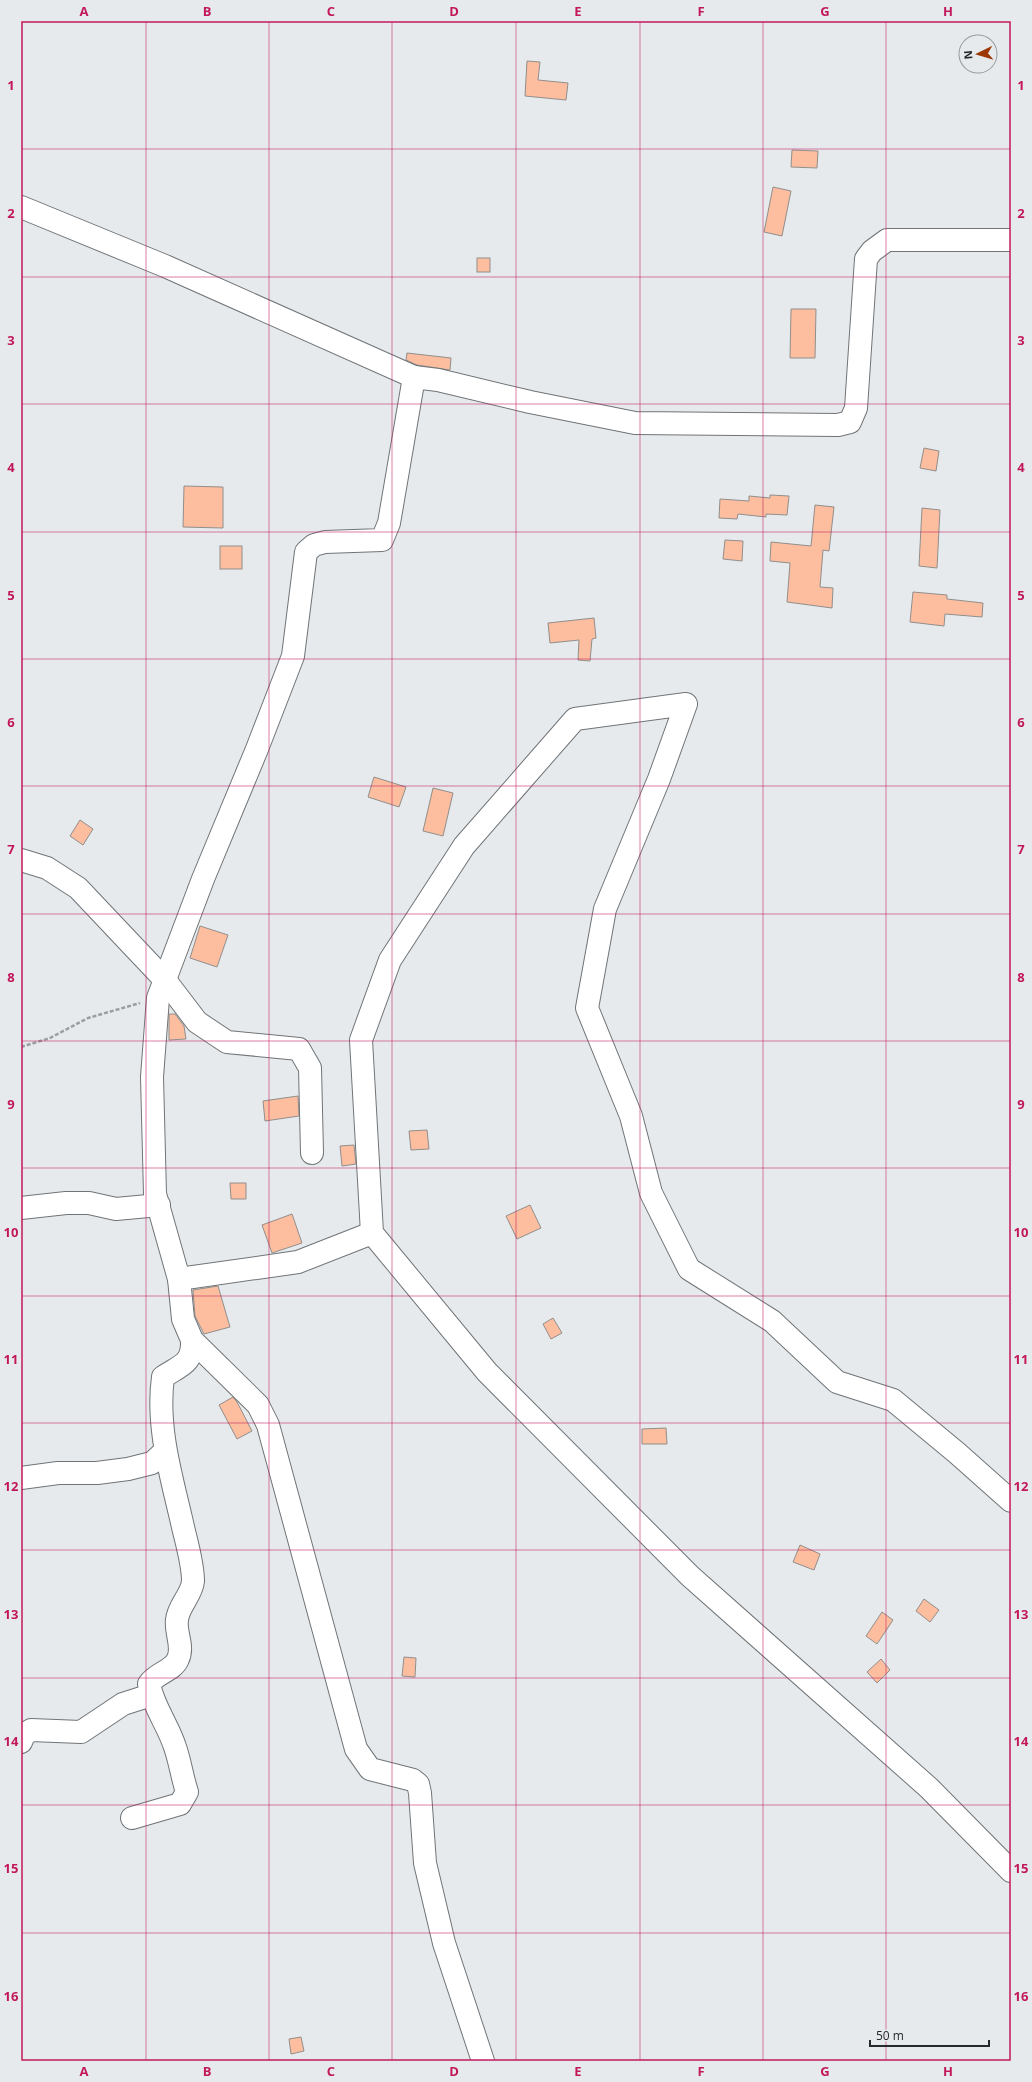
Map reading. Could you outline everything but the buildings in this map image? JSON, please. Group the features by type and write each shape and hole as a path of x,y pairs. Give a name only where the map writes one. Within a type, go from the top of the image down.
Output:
{"street":[{"path":"21,206 165,266 414,378 438,380 530,402 635,423 838,425 850,422 856,408 866,259 872,251 887,240 1011,240"},
{"path":"414,378 389,523 382,540 325,542 314,545 306,552 293,656 257,750 203,879 162,989 152,1077 155,1194 179,1279 183,1319 192,1340 258,1405 268,1425 356,1749 370,1769 413,1780 418,1784 425,1863 433,1899 444,1942 483,2061"},
{"path":"1011,1501 956,1452 893,1400 838,1382 772,1321 689,1269 651,1193 631,1116 586,1008 605,909 659,779 686,704 575,719 464,846 390,960 361,1040 372,1233 487,1372 690,1576 930,1788 1011,1871"},
{"path":"21,860 47,868 78,888 162,989 198,1022 227,1042 299,1049 310,1068 312,1153"},
{"path":"21,1208 66,1203 89,1203 116,1209 159,1205"},
{"path":"179,1279 298,1262 372,1233"},
{"path":"132,1818 180,1804 187,1792 176,1748 151,1695 149,1684 153,1677 174,1665 178,1660 181,1650 176,1621 180,1606 188,1595 193,1582 187,1544 165,1451 161,1407 164,1377 187,1362 192,1352 192,1340"},
{"path":"21,1478 58,1473 98,1473 128,1469 152,1463 165,1451"},
{"path":"21,1742 24,1735 31,1730 81,1732 123,1704 151,1695"}],"path":[{"path":"21,1047 50,1038 88,1018 162,989"}]}
